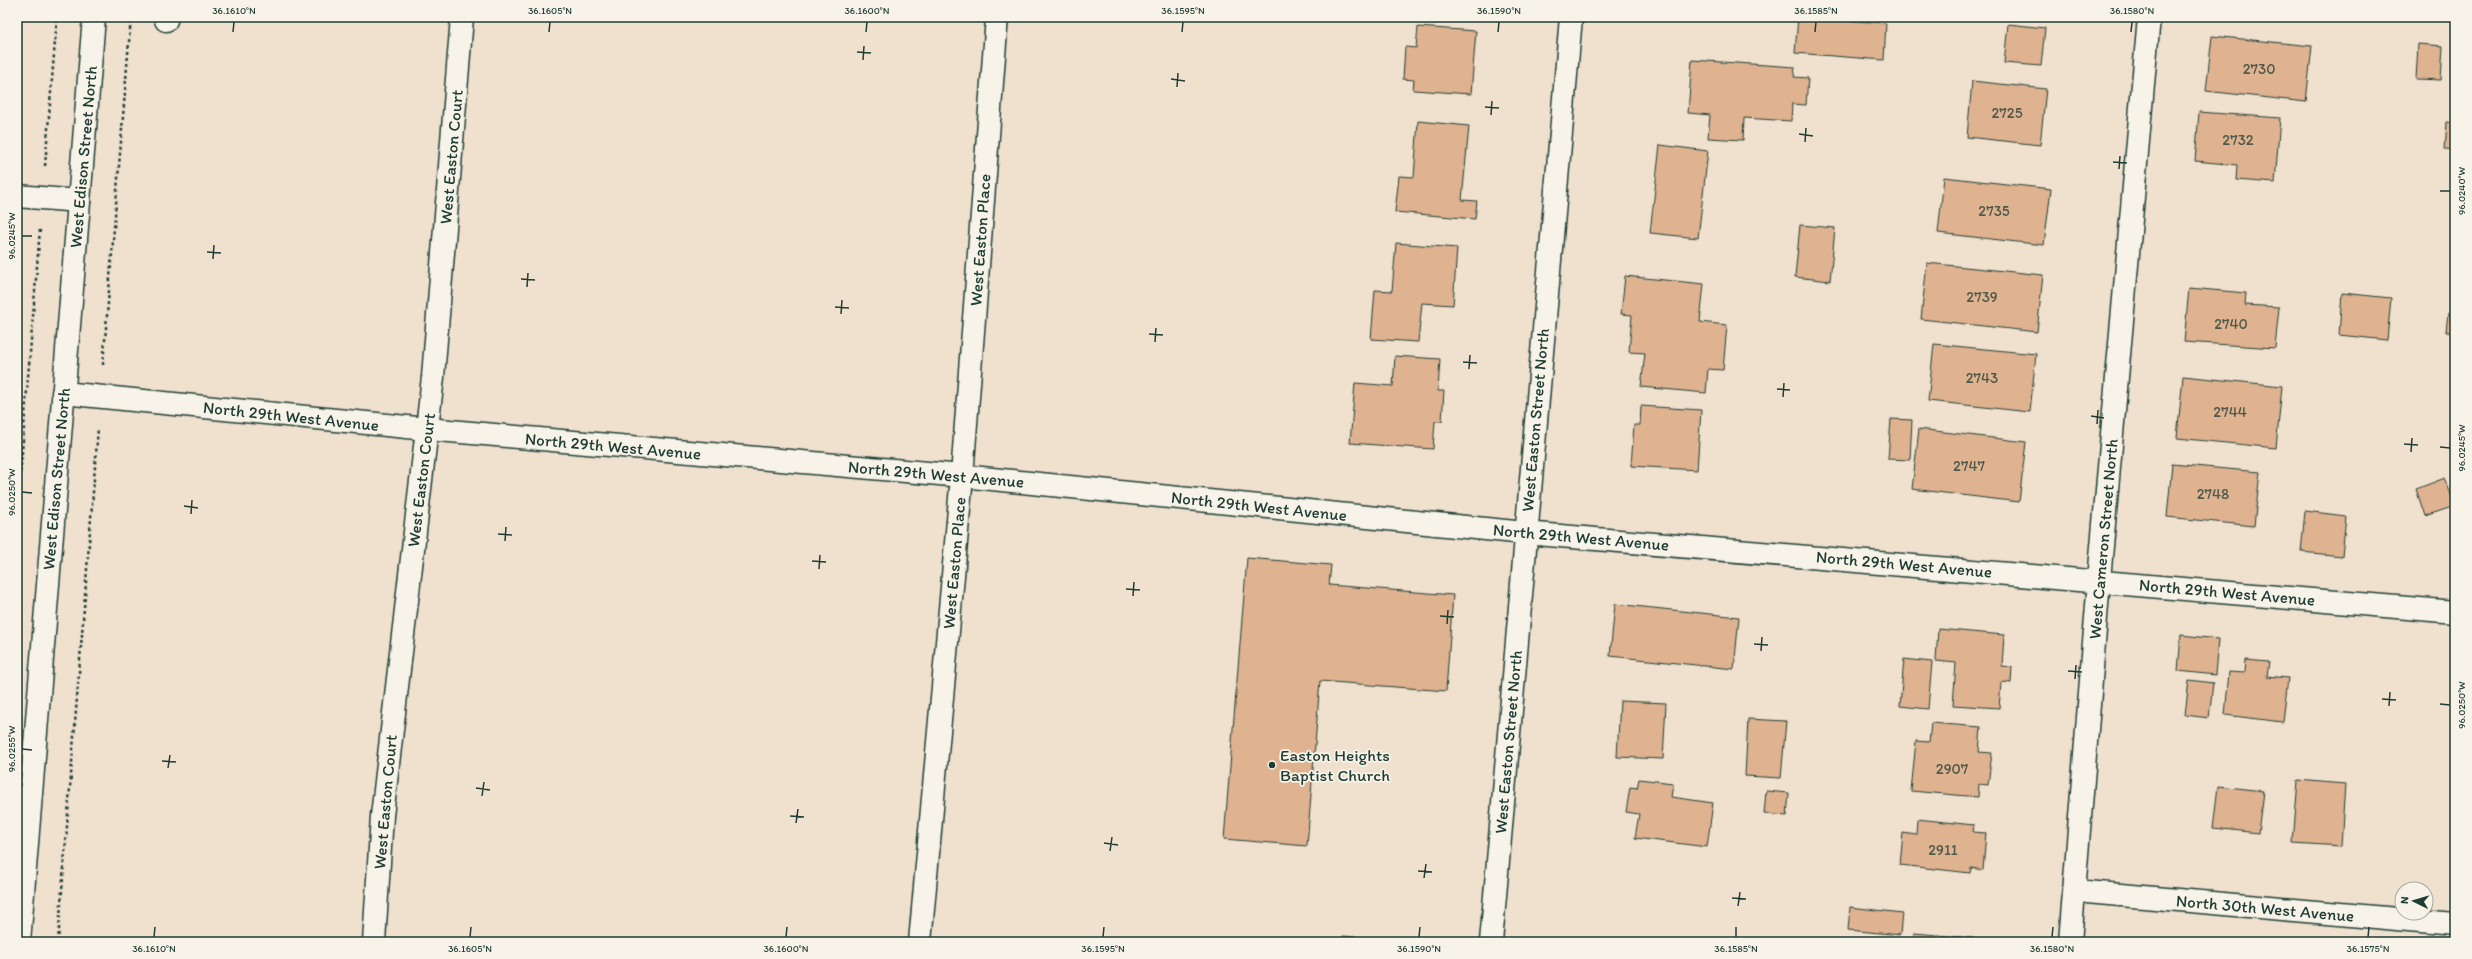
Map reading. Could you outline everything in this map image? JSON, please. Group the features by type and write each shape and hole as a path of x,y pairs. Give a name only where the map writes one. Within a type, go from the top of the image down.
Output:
{"street":[{"name":"West Edison Street North","path":"19,942 94,17"},
{"name":"West Easton Court","path":"374,942 382,816 434,369 462,17"},
{"name":"West Easton Place","path":"920,942 962,476 997,17"},
{"name":"West Easton Street North","path":"1491,942 1571,17"},
{"name":"West Cameron Street North","path":"2070,942 2099,580 2149,17"},
{"path":"17,196 79,202"},
{"name":"North 29th West Avenue","path":"63,392 427,430 962,476 1526,533 2099,580 2455,612"},
{"name":"North 30th West Avenue","path":"2075,891 2455,924"}],"path":[{"path":"17,514 57,17"},
{"path":"58,942 131,17"}],"building":[{"path":"1798,17 1886,23 1884,60 1795,53"},
{"path":"2012,17 2057,17 2056,20"},
{"path":"2008,24 2045,28 2041,66 2004,63"},
{"path":"1418,27 1476,31 1471,94 1413,90 1414,80 1403,79 1405,47 1416,48"},
{"path":"2212,36 2312,46 2306,102 2206,91"},
{"path":"2418,44 2443,46 2441,80 2416,79"},
{"path":"1692,60 1795,67 1794,77 1808,78 1806,105 1792,104 1791,121 1744,118 1743,140 1708,138 1710,115 1688,113"},
{"path":"1972,81 2046,89 2040,145 1967,137"},
{"path":"2199,112 2280,118 2275,183 2236,180 2237,165 2195,161"},
{"path":"1418,121 1469,126 1462,200 1477,201 1475,219 1395,212 1399,176 1414,177"},
{"path":"2447,122 2455,123 2455,150 2445,149"},
{"path":"1660,145 1708,151 1698,238 1650,233"},
{"path":"1944,177 2051,189 2044,245 1938,233"},
{"path":"1800,225 1835,228 1830,281 1795,277"},
{"path":"1396,243 1457,248 1453,305 1422,303 1418,342 1371,339 1375,290 1392,291"},
{"path":"1927,263 2043,275 2037,332 1921,319"},
{"path":"1625,276 1704,284 1700,322 1727,325 1723,370 1708,369 1706,393 1641,387 1645,353 1629,352 1632,315 1621,314"},
{"path":"2189,288 2246,293 2245,305 2279,307 2275,348 2184,342"},
{"path":"2342,293 2391,298 2387,340 2339,335"},
{"path":"2448,313 2455,314 2455,332 2446,331"},
{"path":"1934,344 2036,354 2030,412 1928,401"},
{"path":"1395,356 1440,359 1438,391 1444,391 1442,421 1435,421 1433,449 1350,443 1355,383 1393,386"},
{"path":"2183,376 2282,386 2276,448 2177,438"},
{"path":"2455,389 2455,451 2450,450"},
{"path":"1641,406 1701,410 1697,470 1631,466 1634,425 1640,425"},
{"path":"1891,419 1912,420 1910,460 1888,459"},
{"path":"1919,429 2026,442 2019,502 1912,489"},
{"path":"2172,464 2260,472 2254,526 2167,517"},
{"path":"2445,478 2455,506 2425,516 2416,489"},
{"path":"2305,511 2346,516 2342,556 2301,552"},
{"name":"Easton Heights Baptist Church","path":"1247,558 1331,565 1329,585 1453,595 1446,691 1320,681 1307,846 1224,839"},
{"path":"1615,604 1739,617 1734,669 1610,656"},
{"path":"1938,629 2004,635 2002,666 2012,667 2011,683 2001,682 1999,708 1953,705 1956,663 1936,661"},
{"path":"2181,635 2218,639 2215,675 2178,671"},
{"path":"1904,659 1932,662 1928,709 1900,706"},
{"path":"2245,660 2269,662 2267,676 2288,678 2283,722 2225,715 2229,672 2244,673"},
{"path":"2189,680 2213,683 2209,718 2185,715"},
{"path":"1620,701 1666,703 1663,759 1617,757"},
{"path":"1748,719 1786,721 1781,778 1745,776"},
{"path":"1931,723 1981,727 1979,752 1992,753 1988,785 1979,784 1978,797 1911,791 1916,741 1929,742"},
{"path":"1639,779 1673,783 1671,797 1713,803 1707,847 1635,838 1639,814 1626,812 1630,787 1637,788"},
{"path":"2298,780 2345,784 2341,846 2293,843"},
{"path":"2218,786 2263,791 2258,833 2213,828"},
{"path":"1766,791 1789,793 1787,816 1764,814"},
{"path":"1917,819 1974,825 1973,832 1986,833 1983,870 1971,868 1970,873 1900,865 1903,833 1916,835"},
{"path":"1850,907 1902,913 1900,935 1848,930"},
{"path":"1914,933 1974,938 1974,942 1914,942"},
{"path":"1343,936 1405,941 1342,942"}],"place":[{"name":"Easton Heights Baptist Church","path":"1272,765"}]}
